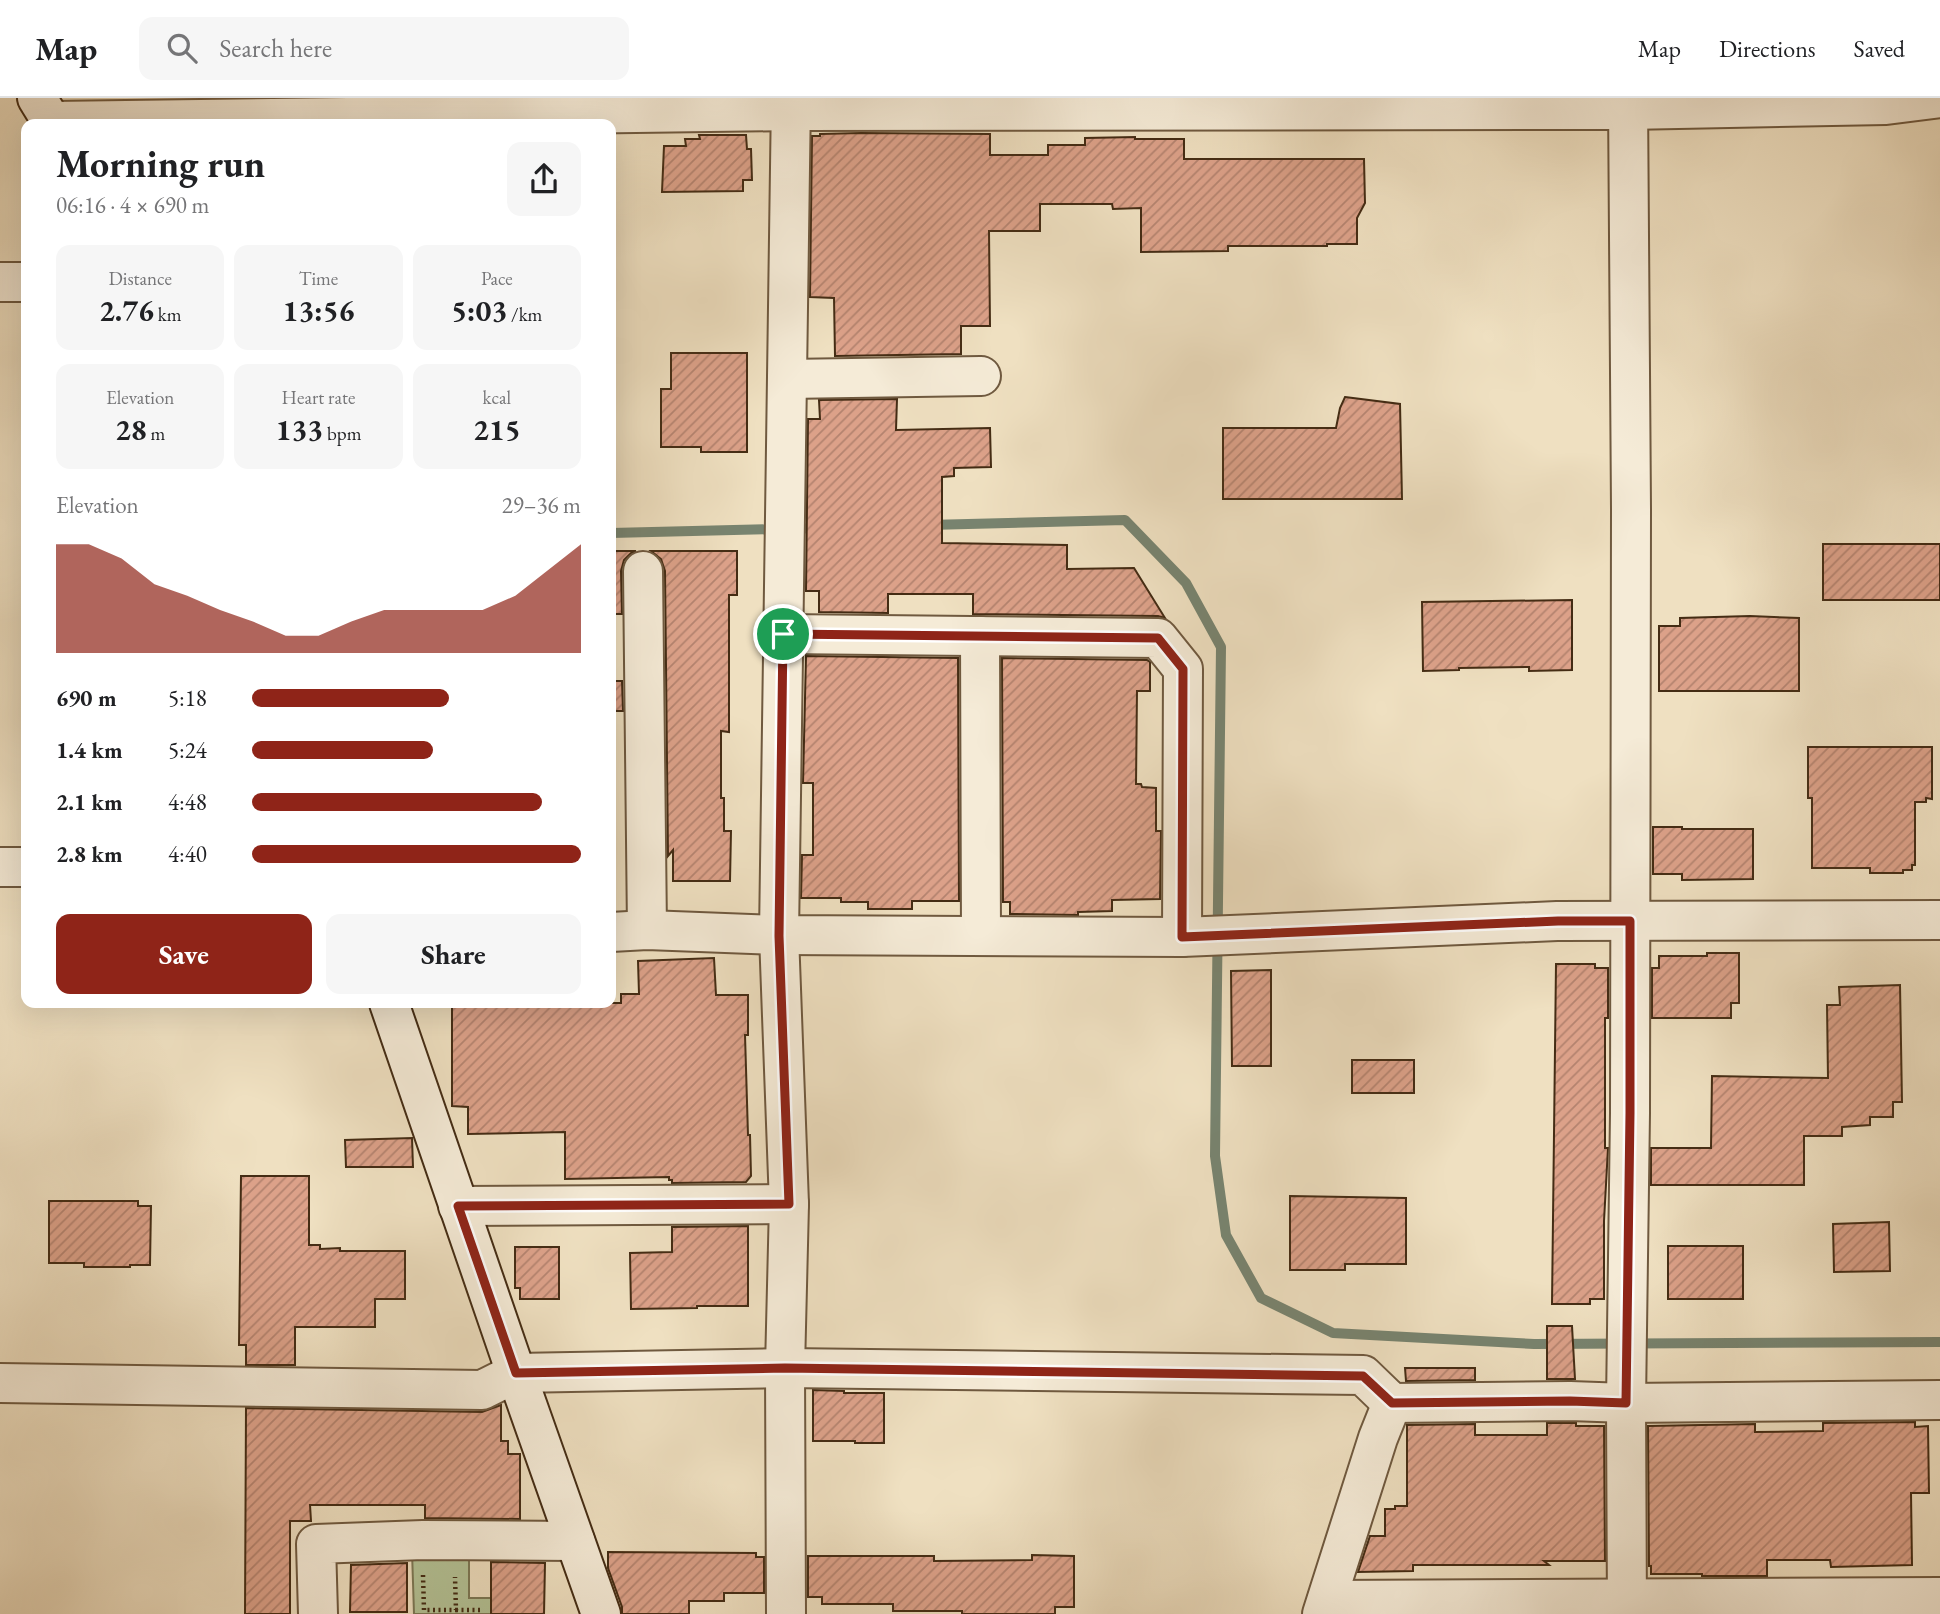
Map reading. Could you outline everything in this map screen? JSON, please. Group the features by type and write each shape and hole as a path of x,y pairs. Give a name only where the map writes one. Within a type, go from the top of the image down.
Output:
{"street":[{"path":"47,114 791,105 1887,102 1940,98"},
{"path":"1627,1606 1631,509 1628,104"},
{"path":"786,1614 785,1368 789,1204 779,936 791,105"},
{"path":"0,282 21,282"},
{"path":"787,379 981,376"},
{"path":"643,571 629,931 779,936 1182,937 1558,921 1940,920"},
{"path":"783,634 1158,638 1183,669 1182,937"},
{"path":"980,636 981,936"},
{"path":"0,867 21,867"},
{"path":"391,1008 601,1614"},
{"path":"458,1206 789,1204"},
{"path":"0,1383 482,1390 516,1373 785,1368 1363,1376 1392,1403 1940,1400"},
{"path":"1392,1403 1378,1438 1324,1607 1627,1606 1940,1597"},
{"path":"318,1614 316,1544 423,1540 575,1541"}],"path":[{"path":"456,1610 480,1610"}],"green space":[{"path":"469,1550 469,1598 493,1598 494,1614 414,1614 412,1551"}],"building":[{"path":"861,133 990,134 990,155 1048,155 1048,145 1085,145 1085,138 1135,137 1184,139 1184,159 1364,159 1365,203 1357,218 1357,244 1228,246 1228,251 1141,252 1141,208 1113,209 1112,204 1040,204 1040,231 989,231 990,326 961,326 961,354 835,356 834,298 810,297 812,136"},
{"path":"699,135 746,135 747,149 751,149 752,180 743,180 743,191 662,192 664,146 686,146 685,139 700,139"},
{"path":"671,353 747,353 747,452 701,452 701,447 661,447 661,389 671,389"},
{"path":"1345,397 1400,404 1402,499 1223,499 1223,428 1336,428"},
{"path":"897,399 896,430 990,428 991,467 954,468 954,476 942,477 942,543 1067,545 1067,569 1134,568 1165,618 973,614 973,594 888,594 888,613 819,612 819,591 806,591 808,419 820,419 819,400"},
{"path":"1823,544 1940,544 1940,600 1823,600"},
{"path":"616,551 636,551 624,560 621,571 622,614 616,614"},
{"path":"651,551 737,551 737,595 729,595 729,732 721,731 721,798 724,798 724,831 731,831 730,881 673,881 673,850 668,856 665,571 661,559"},
{"path":"1572,600 1572,670 1529,671 1529,667 1423,671 1422,602"},
{"path":"1680,618 1799,618 1799,691 1659,691 1659,626 1680,626"},
{"path":"806,656 958,658 959,901 912,901 912,909 868,909 868,902 841,902 841,898 801,898 802,855 813,855 813,783 803,783"},
{"path":"1002,658 1150,662 1150,691 1137,691 1136,784 1156,788 1156,831 1161,831 1160,899 1112,900 1112,911 1078,912 1078,915 1010,914 1010,902 1003,902"},
{"path":"616,681 622,681 623,711 616,711"},
{"path":"1808,747 1932,747 1932,799 1915,802 1915,865 1912,865 1912,870 1903,870 1903,873 1870,873 1870,868 1812,868 1812,798 1808,798"},
{"path":"1653,827 1753,829 1753,879 1682,880 1682,874 1653,874"},
{"path":"1707,953 1739,953 1739,1003 1731,1003 1731,1018 1652,1018 1652,968 1659,968 1659,956 1707,956"},
{"path":"714,958 716,995 748,995 748,1035 745,1035 751,1176 746,1182 672,1183 669,1177 565,1179 565,1132 468,1134 468,1107 452,1106 452,1008 616,1008 616,1003 621,1003 621,994 639,994 638,961"},
{"path":"1556,964 1595,964 1595,968 1608,968 1608,1018 1605,1018 1605,1148 1608,1148 1604,1299 1590,1299 1590,1304 1552,1304"},
{"path":"1271,970 1271,1066 1232,1066 1231,971"},
{"path":"1900,985 1902,1102 1893,1102 1893,1117 1870,1117 1870,1125 1842,1127 1842,1136 1804,1136 1804,1185 1651,1185 1651,1148 1711,1148 1712,1076 1828,1078 1827,1005 1840,1005 1839,987"},
{"path":"1352,1060 1414,1060 1414,1093 1352,1093"},
{"path":"412,1138 413,1167 346,1167 345,1140"},
{"path":"241,1176 309,1176 309,1245 320,1245 320,1249 340,1248 340,1251 405,1251 405,1299 375,1299 375,1327 295,1327 295,1365 246,1365 246,1345 239,1345"},
{"path":"1290,1196 1406,1198 1406,1264 1345,1264 1345,1270 1290,1270"},
{"path":"49,1201 138,1201 138,1206 151,1206 150,1265 84,1267 84,1263 49,1263"},
{"path":"1889,1222 1890,1271 1834,1272 1833,1224"},
{"path":"748,1226 748,1306 631,1309 630,1253 672,1252 672,1227"},
{"path":"1668,1246 1743,1246 1743,1299 1668,1299"},
{"path":"515,1247 559,1247 559,1299 520,1299 520,1288 515,1288"},
{"path":"1547,1326 1572,1326 1575,1379 1547,1379"},
{"path":"1405,1368 1475,1368 1475,1380 1406,1381"},
{"path":"813,1390 884,1393 884,1443 813,1441"},
{"path":"501,1405 501,1441 508,1441 508,1454 520,1454 520,1519 425,1518 425,1505 310,1505 311,1521 290,1521 290,1614 245,1614 246,1408 482,1412"},
{"path":"1915,1422 1915,1427 1928,1426 1929,1493 1911,1493 1912,1565 1831,1567 1830,1560 1767,1560 1767,1576 1651,1574 1648,1426 1755,1424 1755,1432 1823,1431 1823,1423"},
{"path":"1547,1423 1604,1426 1605,1561 1544,1561 1549,1565 1413,1565 1413,1571 1358,1572 1370,1536 1385,1536 1385,1509 1407,1506 1407,1425 1475,1424 1475,1435 1547,1435"},
{"path":"608,1552 756,1553 756,1557 764,1557 764,1593 724,1593 724,1601 689,1601 689,1614 622,1614 608,1568"},
{"path":"1032,1555 1074,1556 1074,1607 1055,1607 1055,1614 962,1614 962,1611 893,1611 893,1604 822,1604 822,1597 808,1597 808,1556 934,1556 934,1561 1032,1560"},
{"path":"491,1562 545,1563 544,1614 491,1614"},
{"path":"407,1563 407,1612 350,1612 351,1565"}],"waterway":[{"path":"928,525 1125,520 1186,583 1221,647 1215,1156 1226,1235 1261,1298 1333,1333 1534,1344 1940,1342"},
{"path":"616,533 821,528"}],"route":[{"path":"783,634 1158,638 1183,669 1182,937 1558,921 1630,921 1626,1403 1392,1403 1363,1376 785,1368 516,1373 458,1206 789,1204 779,936 783,634"}]}
